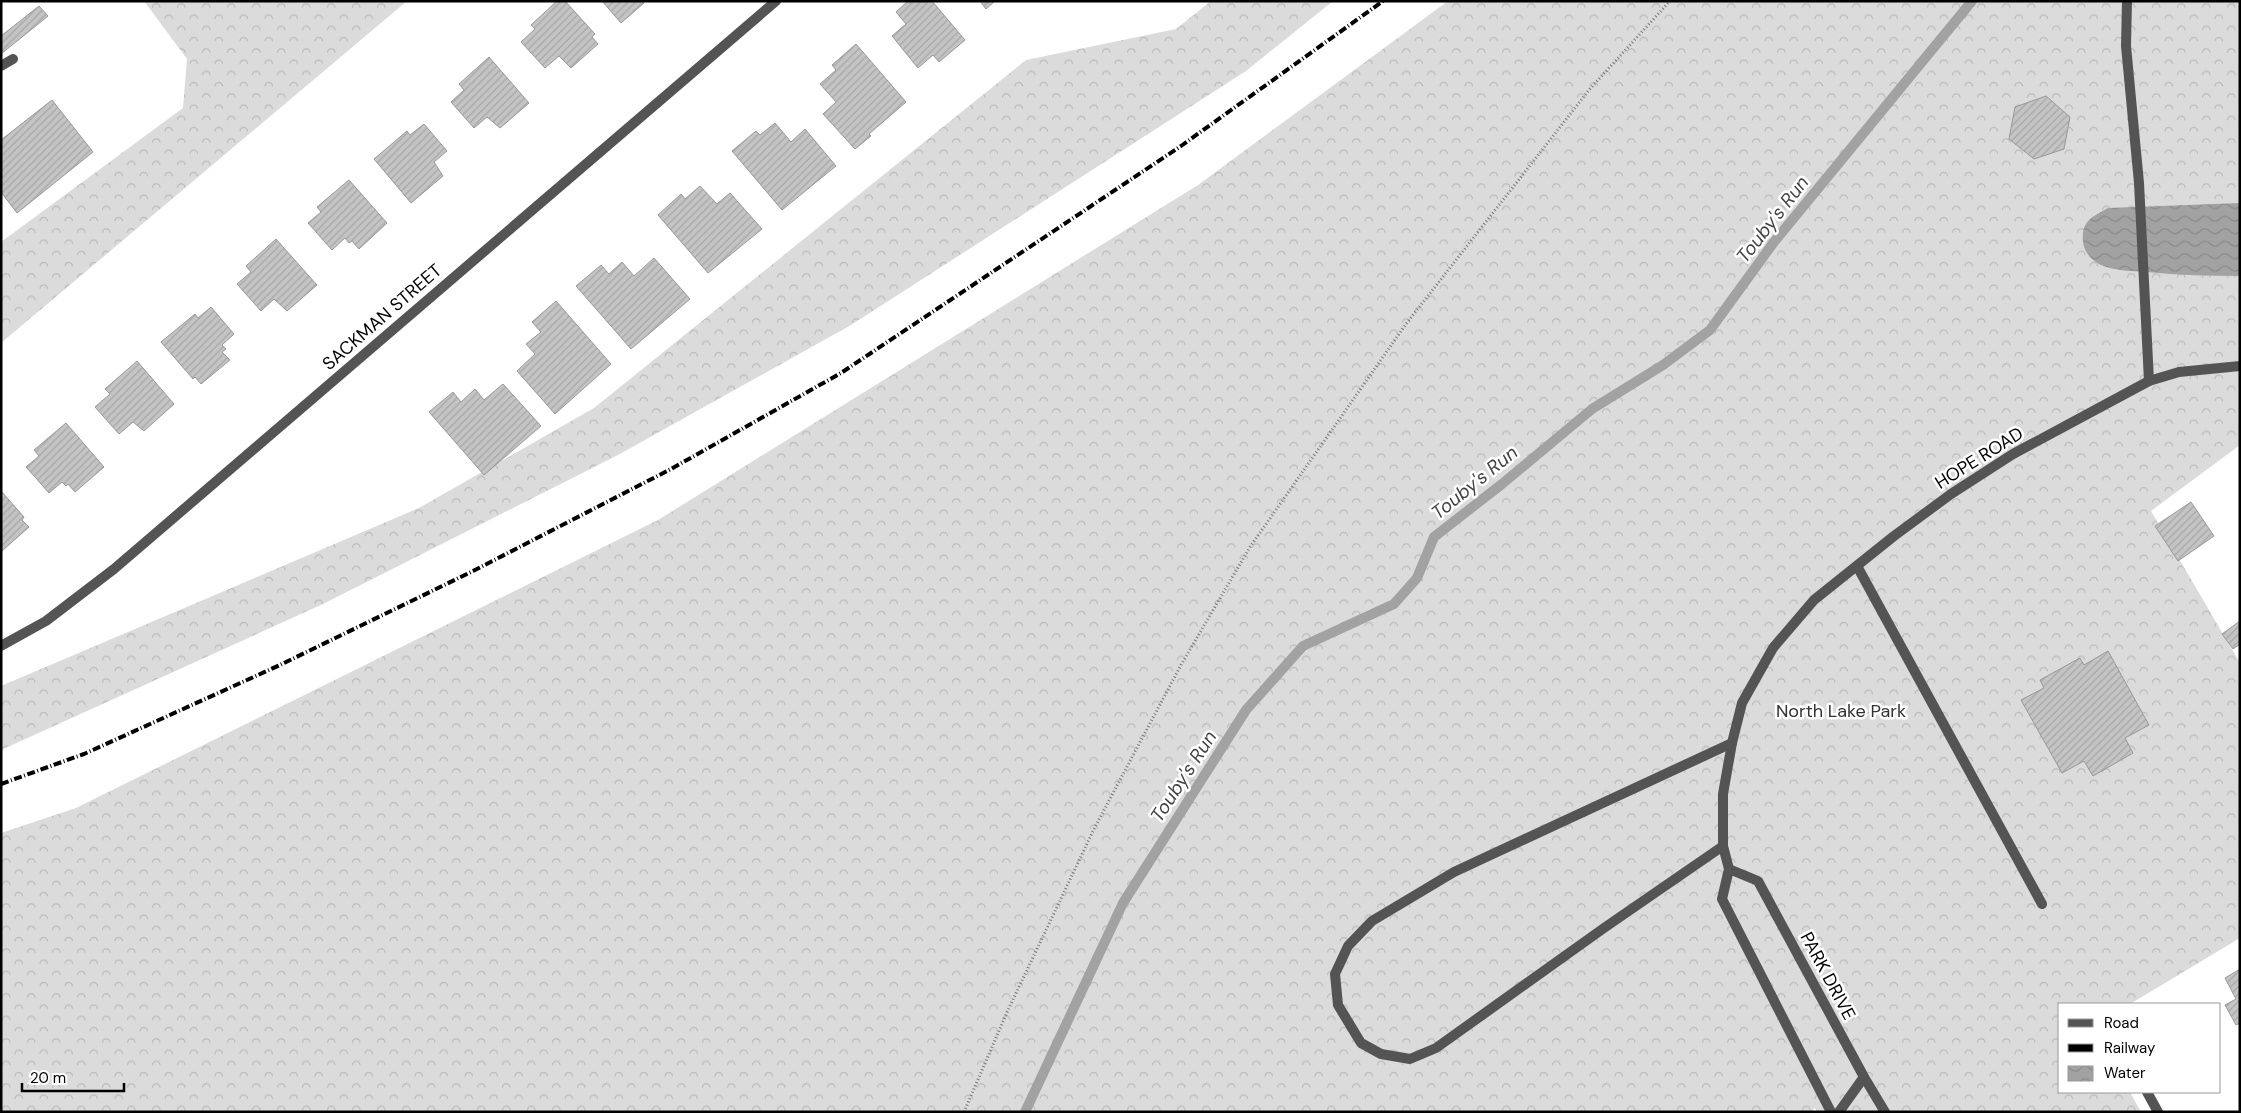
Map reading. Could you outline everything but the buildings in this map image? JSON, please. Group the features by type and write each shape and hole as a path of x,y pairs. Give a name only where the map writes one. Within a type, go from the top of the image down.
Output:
{"street":[{"name":"SACKMAN STREET","path":"1,646 46,621 114,569 776,1"},
{"path":"2127,1 2126,46 2139,183 2149,381"},
{"path":"1,66 13,59"},
{"name":"HOPE ROAD","path":"1732,743 1742,703 1774,648 1814,600 1950,494 1997,464 2149,381 2179,372 2240,366"},
{"path":"1857,566 2042,904"},
{"path":"1723,846 1436,1048 1410,1059 1381,1054 1360,1043 1338,1005 1334,974 1348,946 1372,921 1454,872 1732,743"},
{"path":"1732,743 1723,794 1723,846 1730,869 1722,899 1831,1112"},
{"name":"PARK DRIVE","path":"1730,869 1758,882 1885,1112"},
{"path":"1839,1112 1864,1077"},
{"path":"2148,1093 2158,1112"}],"path":[{"path":"964,1112 1008,1010 1094,827 1181,665 1250,547 1406,324 1589,90 1670,1"}],"green space":[{"path":"144,1 407,1 1,343 1,242 183,108 187,59"},
{"path":"1211,1 1333,1 1246,71 851,325 618,455 323,604 1,750 1,686 419,508 594,408 1026,60 1176,29"},
{"name":"North Lake Park","path":"1448,1 2240,1 2240,445 2151,511 2240,663 2240,938 2132,1003 2058,1003 2058,1093 2131,1093 2141,1112 1817,1112 1815,1108 1811,1112 1,1112 1,833 76,808 658,520 1198,185"}],"water":[{"path":"2240,203 2240,276 2182,275 2112,268 2095,261 2089,256 2084,246 2083,235 2086,224 2093,217 2108,208"}],"waterway":[{"name":"Touby's Run","path":"1025,1112 1123,903 1246,710 1303,646 1394,604 1417,578 1434,537 1502,484 1592,409 1663,365 1710,330 1774,242 1972,1"}],"railway":[{"path":"1,784 84,754 280,665 473,571 671,469 841,373 1181,146 1383,1"}]}
